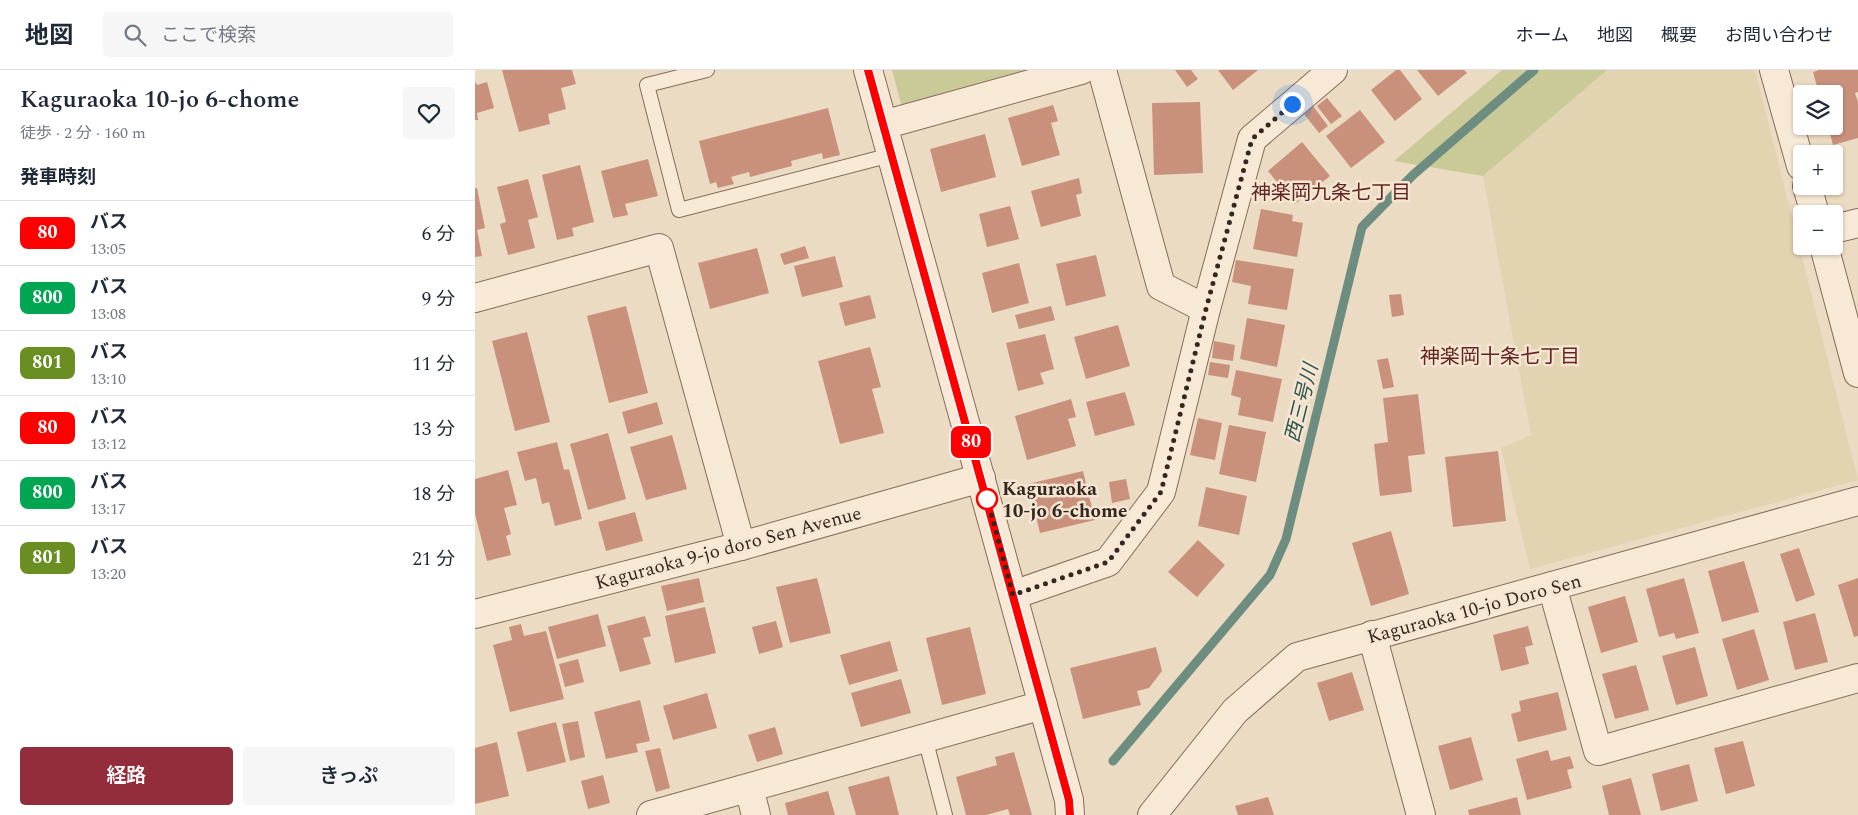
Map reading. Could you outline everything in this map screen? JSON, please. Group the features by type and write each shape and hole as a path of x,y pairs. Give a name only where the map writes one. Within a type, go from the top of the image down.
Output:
{"street":[{"path":"868,70 1069,800 1070,815"},
{"path":"883,125 1081,70"},
{"path":"1102,70 1161,286 1206,309"},
{"path":"1013,595 1108,562 1161,492 1206,309 1252,139 1333,70"},
{"path":"1774,70 1795,145"},
{"path":"1843,227 1858,223"},
{"path":"475,298 659,248 741,546"},
{"path":"1826,255 1858,373"},
{"name":"Kaguraoka 9-jo doro Sen Avenue","path":"475,614 741,546 981,478"},
{"name":"Kaguraoka 10-jo Doro Sen","path":"1152,815 1235,711 1297,657 1858,501"},
{"path":"1552,586 1598,751 1858,678"},
{"path":"1372,635 1421,815"},
{"path":"651,815 1043,705"},
{"path":"749,788 756,815"}],"lane":[{"path":"707,70 647,86 679,210 891,155"},
{"path":"925,738 945,815"}],"shaded area":[{"path":"892,70 1081,70 905,119"},
{"path":"1502,70 1607,70 1483,176 1394,161"},
{"path":"1607,70 1755,70 1793,221 1793,255 1801,255 1858,480 1530,569 1501,448 1531,435 1483,176"}],"building":[{"path":"502,70 572,70 576,84 561,88 566,109 548,114 550,124 519,132"},
{"path":"1175,70 1191,70 1198,79 1187,87"},
{"path":"1218,70 1258,70 1233,90"},
{"path":"1396,70 1400,70 1422,99 1395,121 1371,90"},
{"path":"1417,70 1464,70 1467,73 1438,96"},
{"path":"1819,70 1858,70 1858,92 1855,93 1858,102 1858,138 1833,145 1830,135 1843,135 1843,85 1817,85 1813,72"},
{"path":"475,81 477,85 487,82 494,108 477,113 478,120 475,120"},
{"path":"1327,98 1342,116 1331,124 1317,106"},
{"path":"1200,102 1203,173 1154,175 1152,103"},
{"path":"1053,105 1058,121 1051,123 1060,155 1022,166 1008,118"},
{"path":"1313,106 1328,126 1319,133 1304,114"},
{"path":"828,108 840,155 823,159 822,153 791,161 792,166 750,177 749,172 731,177 734,184 718,188 716,182 710,184 699,141"},
{"path":"1360,110 1385,142 1351,168 1326,136"},
{"path":"985,134 996,177 941,192 930,149"},
{"path":"1302,142 1330,176 1295,204 1268,171"},
{"path":"648,159 658,196 625,204 628,215 613,218 601,171"},
{"path":"580,165 594,222 572,228 574,236 557,240 542,175"},
{"path":"1079,178 1082,193 1076,195 1081,216 1041,227 1031,191"},
{"path":"528,179 538,217 528,220 535,248 508,255 500,224 506,222 497,187"},
{"path":"475,188 477,188 485,228 477,230 482,256 475,257"},
{"path":"1010,206 1019,239 987,247 979,214"},
{"path":"1261,209 1293,215 1292,221 1303,223 1297,257 1253,249"},
{"path":"805,246 809,258 784,265 780,254"},
{"path":"757,248 769,293 710,309 698,263"},
{"path":"1096,255 1106,296 1066,306 1056,264"},
{"path":"835,256 843,287 802,297 794,266"},
{"path":"1236,260 1294,269 1287,310 1248,304 1251,286 1232,282"},
{"path":"1019,263 1029,303 992,313 982,273"},
{"path":"1401,294 1404,315 1392,317 1389,295"},
{"path":"870,295 876,318 845,326 839,303"},
{"path":"626,306 648,393 609,403 587,316"},
{"path":"1051,306 1055,320 1019,329 1015,315"},
{"path":"1247,318 1285,325 1277,367 1240,359"},
{"path":"1118,325 1130,366 1086,379 1074,337"},
{"path":"527,332 550,422 515,431 492,341"},
{"path":"1045,334 1054,369 1040,373 1044,384 1018,391 1006,343"},
{"path":"1214,341 1235,345 1233,361 1212,358"},
{"path":"870,347 881,387 872,389 884,433 840,444 818,361"},
{"path":"1388,358 1394,387 1383,389 1377,360"},
{"path":"1210,362 1230,365 1228,378 1208,375"},
{"path":"1236,370 1282,379 1273,422 1238,415 1241,398 1231,395"},
{"path":"1125,392 1135,425 1095,436 1086,402"},
{"path":"1418,394 1425,454 1408,456 1412,492 1380,496 1374,444 1388,442 1383,398"},
{"path":"1071,399 1076,417 1068,419 1076,446 1027,460 1015,416"},
{"path":"657,402 663,424 628,434 622,412"},
{"path":"1198,418 1222,423 1215,460 1190,455"},
{"path":"1229,425 1266,432 1256,482 1219,474"},
{"path":"608,433 626,499 588,510 570,444"},
{"path":"672,435 687,489 646,500 630,447"},
{"path":"557,442 564,470 569,469 582,519 555,526 549,502 542,504 536,478 525,481 517,452"},
{"path":"1498,451 1506,521 1453,527 1445,457"},
{"path":"508,470 517,505 504,508 511,534 506,536 511,555 487,561 475,514 475,479"},
{"path":"1083,471 1095,520 1040,533 1028,484"},
{"path":"1126,479 1130,499 1112,503 1109,482"},
{"path":"1206,487 1247,496 1239,535 1198,526"},
{"path":"635,512 643,541 606,551 598,522"},
{"path":"1391,531 1409,594 1371,606 1352,543"},
{"path":"1198,540 1225,565 1197,597 1168,572"},
{"path":"1799,548 1815,595 1796,602 1780,554"},
{"path":"1744,561 1759,612 1722,622 1708,571"},
{"path":"699,578 704,602 667,611 661,586"},
{"path":"817,578 831,633 790,643 776,587"},
{"path":"1684,578 1699,633 1676,639 1674,633 1659,637 1646,589"},
{"path":"1858,578 1858,636 1854,637 1838,585"},
{"path":"1625,596 1638,642 1601,653 1588,607"},
{"path":"705,607 716,653 675,663 665,616"},
{"path":"1815,613 1828,662 1795,670 1783,622"},
{"path":"598,614 606,646 557,659 548,627"},
{"path":"645,616 651,636 643,638 651,664 620,672 607,626"},
{"path":"776,621 783,647 759,654 752,627"},
{"path":"521,624 524,636 546,631 564,699 510,712 493,645 512,640 509,627"},
{"path":"1528,626 1533,645 1525,647 1529,664 1501,671 1493,635"},
{"path":"970,627 986,694 942,705 926,638"},
{"path":"1754,629 1769,680 1737,690 1722,639"},
{"path":"890,641 898,671 849,685 840,655"},
{"path":"1156,647 1162,671 1149,688 1137,691 1141,705 1083,719 1070,668"},
{"path":"1695,647 1708,696 1676,705 1662,656"},
{"path":"578,659 584,682 565,687 559,664"},
{"path":"1636,665 1649,710 1615,719 1602,674"},
{"path":"1352,672 1364,710 1329,721 1317,683"},
{"path":"901,679 911,713 861,727 851,693"},
{"path":"1558,692 1567,730 1518,742 1511,714 1521,711 1519,701"},
{"path":"707,693 717,728 673,740 663,706"},
{"path":"640,700 650,741 636,744 638,752 606,759 594,712"},
{"path":"578,721 585,757 570,761 562,724"},
{"path":"556,722 566,762 527,772 517,732"},
{"path":"775,727 783,754 757,762 748,735"},
{"path":"1471,737 1483,780 1450,790 1438,746"},
{"path":"1743,741 1755,786 1726,794 1714,748"},
{"path":"497,742 509,796 475,804 475,748"},
{"path":"660,748 670,788 656,792 645,751"},
{"path":"1548,750 1551,761 1570,756 1574,768 1567,770 1572,788 1527,800 1516,759"},
{"path":"1014,752 1032,815 1010,815 1008,809 986,815 966,815 956,777 997,765 995,757"},
{"path":"1689,764 1698,801 1661,811 1652,774"},
{"path":"603,775 610,803 588,809 581,781"},
{"path":"889,776 899,815 856,815 848,787"},
{"path":"1631,778 1641,815 1609,815 1602,786"},
{"path":"828,791 835,815 788,815 785,803"},
{"path":"1268,797 1274,815 1238,815 1235,806"},
{"path":"1517,797 1521,815 1469,815 1468,810"}],"waterway":[{"name":"西三号川","path":"1113,761 1270,575 1286,539 1362,227 1413,175 1534,70"}],"bus line":[{"name":"80","path":"868,70 1069,800 1070,815"}],"place":[{"name":"Kaguraoka 10-jo 6-chome","path":"987,499"}],"district":[{"name":"神楽岡九条七丁目","path":"1331,192"},
{"name":"神楽岡十条七丁目","path":"1500,356"}],"route":[{"path":"987,499 986,494 1013,595 1034,586 1108,562 1161,492 1206,309 1252,139 1292,104"}]}
